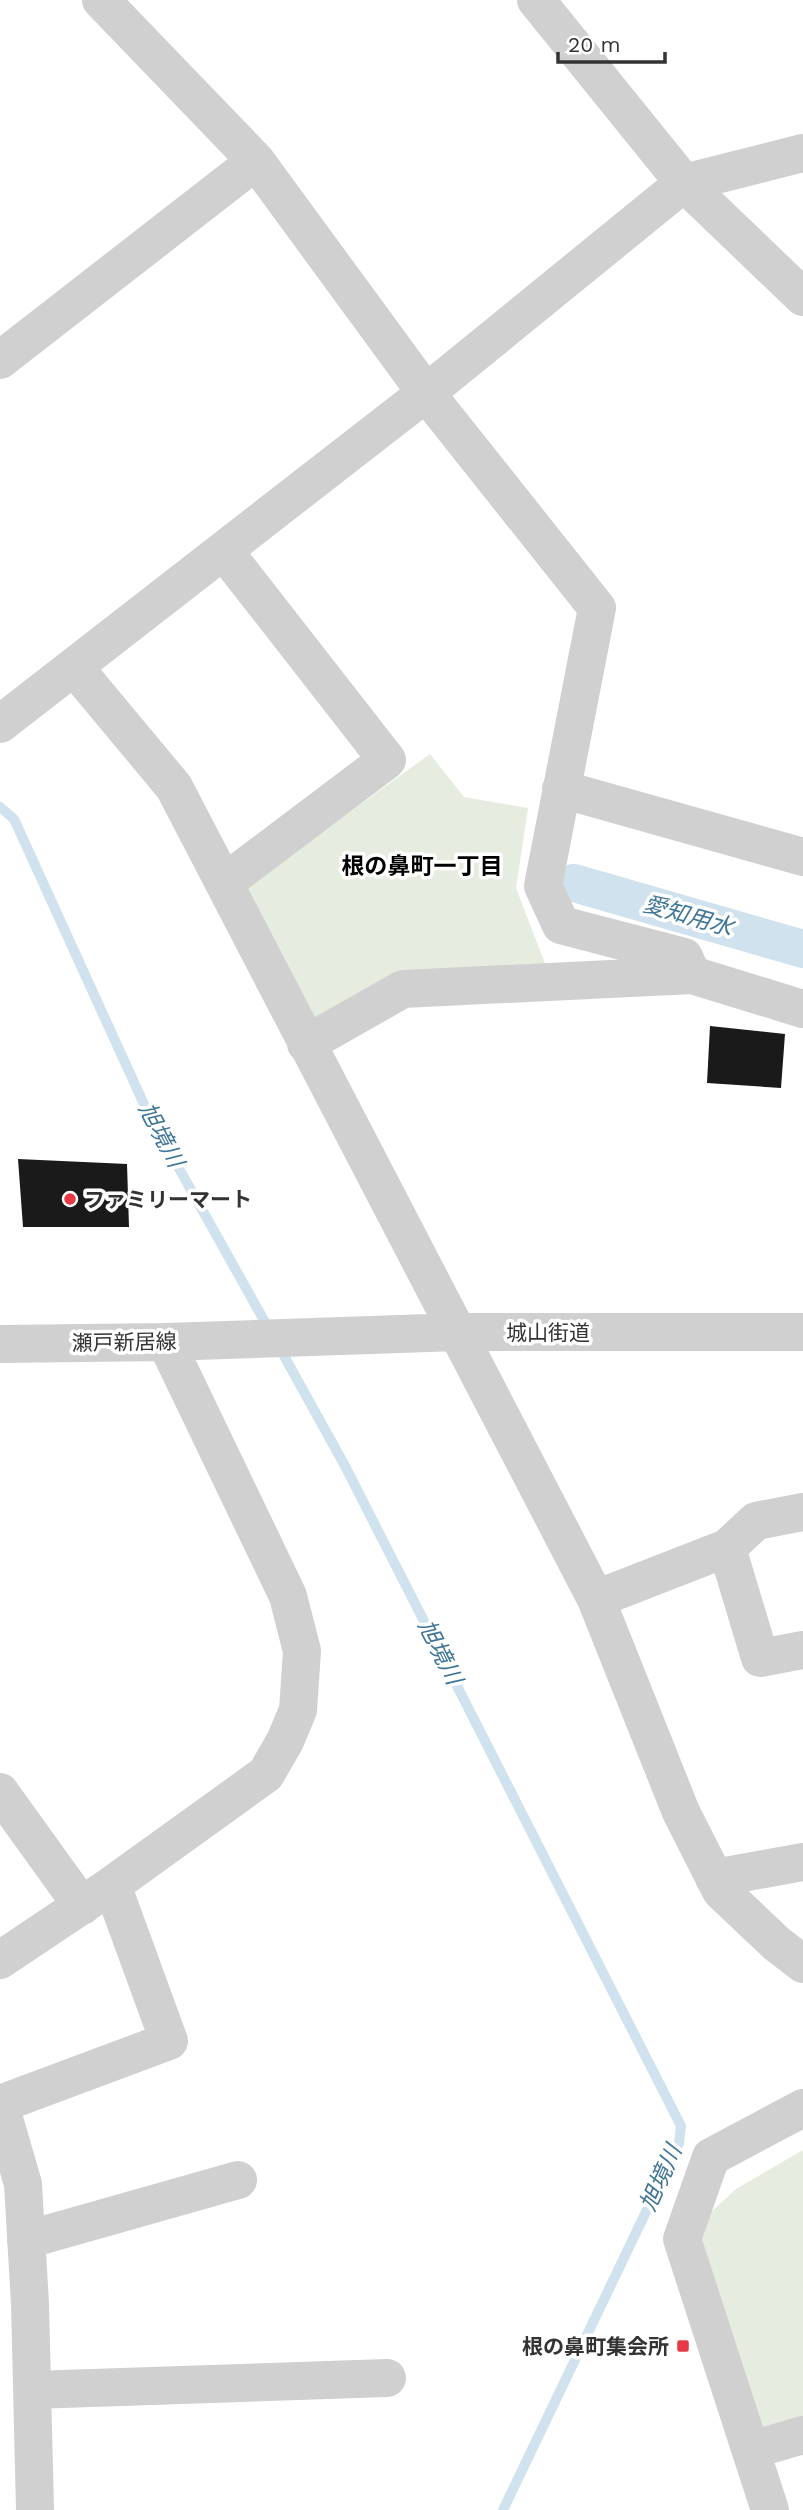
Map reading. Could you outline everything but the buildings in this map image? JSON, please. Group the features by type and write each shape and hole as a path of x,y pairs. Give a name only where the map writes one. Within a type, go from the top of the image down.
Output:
{"street":[{"path":"101,0 256,162 426,393 597,608 543,886 561,925 684,957 692,975"},
{"path":"536,0 684,183 803,298"},
{"path":"0,724 426,393 684,183 803,153"},
{"path":"0,360 256,162"},
{"path":"224,551 387,760 224,883"},
{"path":"74,667 174,787 596,1599 681,1812 721,1891 777,1944 803,1964"},
{"path":"561,789 803,857"},
{"path":"306,1044 403,989 692,975 803,1009"},
{"name":"城山街道","path":"293,1337 458,1332 803,1332"},
{"name":"瀬戸新居線","path":"0,1344 293,1337"},
{"path":"0,1960 97,1895 266,1774 285,1741 298,1710 302,1651 288,1596 166,1342"},
{"path":"596,1599 727,1548 756,1521 803,1512"},
{"path":"727,1548 760,1658 803,1650"},
{"path":"0,1792 97,1895 169,2041 0,2105 23,2183 26,2240 15,2304 32,2390 36,2510"},
{"path":"714,1878 803,1862"},
{"path":"770,2510 682,2239 711,2157 803,2108"},
{"path":"26,2240 239,2180"},
{"path":"32,2390 387,2378"},
{"path":"752,2450 803,2435"}],"shaded area":[{"path":"430,754 464,797 528,808 516,888 546,966 312,1027 238,893"},
{"path":"803,2150 803,2433 765,2446 682,2239 736,2189"}],"waterway":[{"name":"旭境川","path":"0,807 14,819 148,1113 270,1331"},
{"name":"愛知用水","path":"574,883 803,949"},
{"name":"旭境川","path":"278,1345 345,1466 681,2126 679,2143 503,2510"}],"place":[{"name":"ファミリーマート","path":"70,1199"},
{"name":"根の鼻町集会所","path":"683,2346"}],"district":[{"name":"根の鼻町一丁目","path":"422,866"}]}
